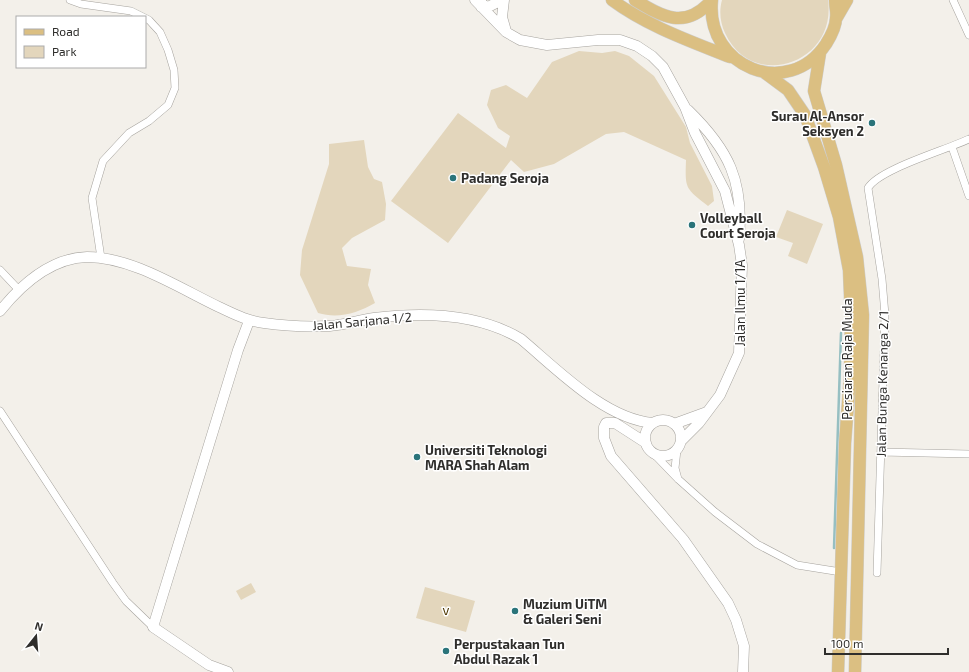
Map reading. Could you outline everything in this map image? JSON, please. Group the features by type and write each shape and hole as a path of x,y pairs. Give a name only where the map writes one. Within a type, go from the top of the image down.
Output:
{"main road":[{"path":"612,0 625,10 673,34 732,57 747,67 765,73 785,72 803,66 820,53 832,36 836,20 847,0"},
{"path":"635,0 656,13 676,19 690,17 702,11 711,1"},
{"path":"835,0 836,20"},
{"path":"711,1 712,22 714,28 719,41 732,57"},
{"name":"Persiaran Raja Muda","path":"820,53 814,91 836,165 858,257 863,315 855,672"},
{"name":"Persiaran Raja Muda","path":"765,73 788,90 805,115 824,167 845,243 849,270 851,318 838,672"},
{"path":"839,651 846,660 852,658 856,651"}],"street":[{"path":"70,0 81,4 132,12 140,16"},
{"path":"480,2 490,6 503,0 502,17 506,32"},
{"path":"953,0 967,26 969,35"},
{"path":"480,2 506,32 520,40 547,45 620,40 637,46 652,56 663,67 685,107 695,133 725,191 739,245"},
{"path":"102,258 92,198 103,161 129,133 149,121 168,105 175,88 174,70 163,38 149,20 146,19"},
{"path":"685,107 706,128 733,169 738,188 741,223 739,245"},
{"path":"969,139 952,147 969,196"},
{"name":"Jalan Bunga Kenanga 2/1","path":"877,573 885,314 882,279 868,188 875,179 888,172 952,147"},
{"name":"Jalan Ilmu 1/1A","path":"679,446 725,387 739,352 742,265 739,245"},
{"name":"Jalan Sarjana 1/2","path":"0,311 18,289 40,274 67,261 86,258 102,258 139,268 249,321 286,326 330,326 375,318 412,315 455,317 474,320 510,332 521,339 601,405 639,422 653,423"},
{"path":"0,270 18,289"},
{"path":"153,627 238,350 249,321"},
{"path":"0,411 126,601 153,627 209,665 228,672"},
{"path":"674,424 707,412"},
{"path":"646,443 646,432 653,423 664,420 674,424 680,433 675,468 678,479"},
{"path":"743,672 744,646 736,620 725,597 683,539 611,456 604,438 604,426 606,423 615,423 646,443 652,452 678,479 740,531 769,550 798,565 841,572"},
{"path":"652,452 664,456 679,446"},
{"path":"881,452 969,454"}],"green space":[{"path":"722,0 828,0 827,22 820,40 806,54 790,63 772,65 754,62 738,51 725,33 720,16"},
{"path":"579,51 602,53 615,51 629,56 654,76 686,127 690,143 712,186 714,201 708,206 688,187 686,183 686,160 624,132 606,134 554,164 524,172 511,160 448,243 391,201 458,113 506,148 510,136 498,128 487,105 491,90 506,85 527,98 552,62"},
{"path":"364,140 368,167 374,179 382,182 386,204 385,220 352,238 342,248 347,266 371,269 368,285 375,303 362,310 348,314 325,315 318,313 300,275 302,250 329,164 329,144"},
{"path":"787,210 823,224 807,264 788,256 793,243 776,237"},
{"path":"251,583 256,592 241,600 236,591"},
{"name":"v","path":"425,587 475,601 466,632 416,618"}],"waterway":[{"path":"834,548 841,333"}],"place":[{"name":"Surau Al-Ansor Seksyen 2","path":"872,123"},
{"name":"Padang Seroja","path":"453,178"},
{"name":"Volleyball Court Seroja","path":"692,225"},
{"name":"Universiti Teknologi MARA Shah Alam","path":"417,457"},
{"name":"Muzium UiTM & Galeri Seni","path":"515,611"},
{"name":"Perpustakaan Tun Abdul Razak 1","path":"446,651"}]}
